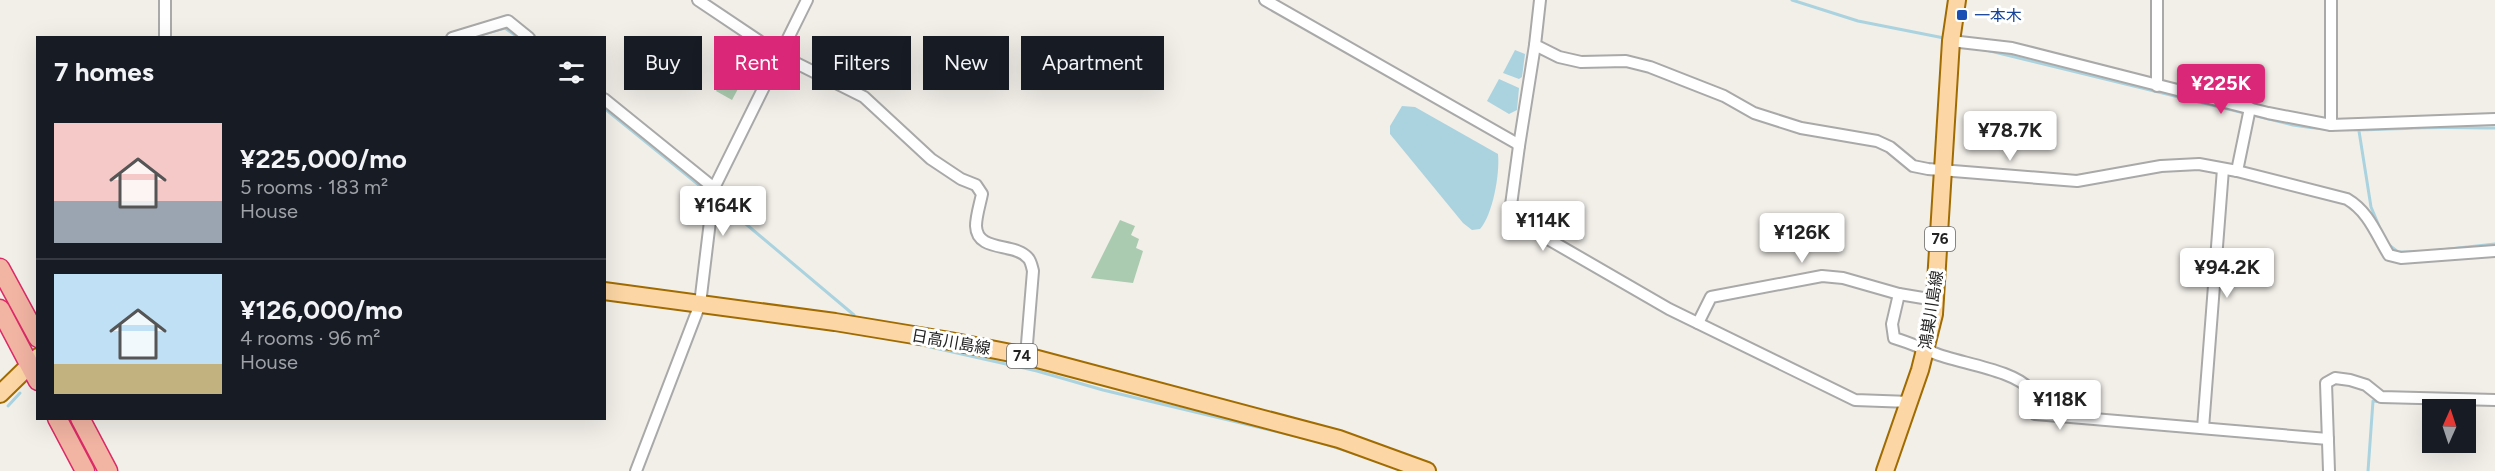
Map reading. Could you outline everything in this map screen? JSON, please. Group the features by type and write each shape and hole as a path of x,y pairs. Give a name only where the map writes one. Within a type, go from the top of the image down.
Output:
{"highway":[{"path":"0,268 36,334"},
{"path":"0,309 33,361"},
{"path":"58,420 85,471"},
{"path":"81,420 108,471"}],"main road":[{"name":"鴻巣川島線","path":"1885,471 1926,349 1935,300 1951,41 1957,0"},
{"name":"日高川島線","path":"606,291 950,340 1026,356 1339,439 1427,471"},
{"path":"0,394 33,361"}],"street":[{"path":"165,0 165,36"},
{"path":"698,0 752,36"},
{"path":"789,36 807,0"},
{"path":"1265,0 1519,146"},
{"path":"1540,0 1511,205 1515,220 1669,309 1855,400 1910,402"},
{"path":"2157,0 2157,86"},
{"path":"2331,0 2331,125"},
{"path":"459,36 508,21 527,36"},
{"path":"1951,41 2012,48 2157,86 2331,125 2495,119"},
{"path":"1535,45 1559,57 1581,62 1626,61 1650,67 1724,96 1754,113 1801,128 1877,141 1890,147 1913,166 2036,179 2078,181 2161,166 2199,164 2238,171 2347,199 2359,206 2369,218 2389,255 2412,259 2495,251"},
{"path":"800,65 864,97 931,159 961,179 976,185 982,194 976,225 978,235 984,242 1029,258 1033,271 1026,356"},
{"path":"636,471 700,304 714,188 763,90"},
{"path":"606,101 714,188"},
{"path":"2238,171 2250,108"},
{"path":"2203,428 2223,169"},
{"path":"1698,323 1711,297 1805,278 1843,278 1899,294 1935,300"},
{"path":"1899,294 1892,324 1894,338 1936,354 1989,368 2029,387 2032,411 2039,416 2328,439"},
{"path":"2329,471 2326,383 2335,378 2366,385 2381,397 2495,400"}],"green space":[{"path":"717,90 737,90 732,100"},
{"path":"1120,220 1135,226 1131,235 1139,239 1136,248 1143,251 1133,283 1091,278"}],"water":[{"path":"1515,50 1525,54 1522,77 1519,79 1503,73"},
{"path":"1499,79 1519,88 1517,110 1509,114 1487,101"},
{"path":"1402,106 1415,107 1498,154 1495,193 1489,214 1480,229 1472,230 1463,223 1390,134 1390,126"}],"waterway":[{"path":"1792,0 1858,21 1944,38"},
{"path":"476,36 505,28 516,36"},
{"path":"1982,49 2293,125 2355,130 2495,128"},
{"path":"606,110 710,194"},
{"path":"2359,131 2371,207 2379,226"},
{"path":"715,198 854,315"},
{"path":"2431,251 2495,244"},
{"path":"2389,245 2398,252 2412,252"},
{"path":"908,342 1037,371 1103,390 1304,438"},
{"path":"8,406 20,393"},
{"path":"2368,471 2373,401 2383,402"},
{"path":"2389,402 2422,403"},
{"path":"1319,442 1356,454"}],"place":[{"name":"一本木","path":"1962,15"}]}
